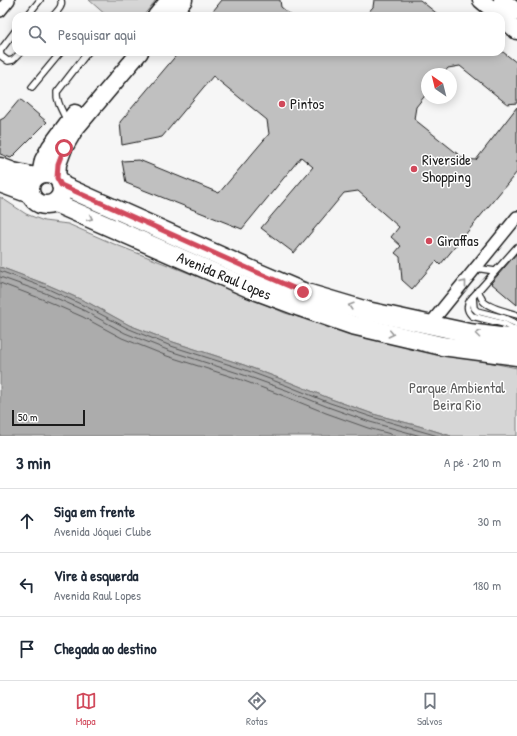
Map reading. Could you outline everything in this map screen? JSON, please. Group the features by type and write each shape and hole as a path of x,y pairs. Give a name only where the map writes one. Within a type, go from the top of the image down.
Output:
{"main road":[{"path":"159,12 169,0"},
{"path":"174,12 184,0"},
{"path":"481,0 494,12"},
{"path":"502,0 517,12"},
{"path":"505,21 517,31"},
{"path":"45,182 43,160 50,146 123,56"},
{"path":"45,182 58,164 64,148 75,129 137,56"},
{"name":"Avenida Raul Lopes","path":"0,167 45,182 303,292 367,311 469,333 517,338"},
{"name":"Avenida Raul Lopes","path":"0,182 45,182"},
{"path":"45,182 61,192 59,198 54,203"},
{"name":"Avenida Raul Lopes","path":"45,182 34,200 40,204 48,205 54,203 248,288 352,325 442,346 517,356"}],"street":[{"path":"0,10 9,0"},
{"path":"430,324 517,217"}],"lane":[{"path":"30,12 40,0"},
{"path":"56,12 60,8 62,2 61,0"},
{"path":"12,35 0,51 1,56 8,61 13,60 17,56"},
{"path":"32,87 58,56"},
{"path":"68,122 56,97 57,92 85,56"},
{"path":"517,247 478,290 467,307 472,316 504,324 517,331"},
{"path":"476,268 495,272"},
{"path":"478,290 485,303 517,315"},
{"path":"473,297 474,308 477,311 504,318 517,324"}],"green space":[{"path":"89,0 156,0 146,12 102,12"},
{"name":"Parque Ambiental Beira Rio","path":"0,197 26,214 44,221 68,224 114,244 235,291 285,313 330,326 438,352 517,368 517,436 451,436 373,414 244,365 173,342 129,325 89,303 48,285 0,267"}],"water":[{"path":"0,267 48,285 89,303 129,325 173,342 244,365 373,414 451,436 0,436"}],"building":[{"path":"222,0 280,0 281,7 287,12 212,12"},
{"path":"374,0 420,0 435,12 369,12 373,7"},
{"name":"Riverside Shopping","path":"505,54 517,63 517,103 507,104 460,66 448,68 421,68 421,101 416,107 414,119 464,159 476,160 517,107 517,172 440,265 436,261 412,289 402,280 400,257 395,253 401,246 391,237 399,227 358,191 344,193 294,253 261,228 313,167 301,157 242,229 126,183 122,161 139,160 219,193 269,134 267,120 213,76 162,137 122,145 120,122 176,56 505,56"},
{"path":"20,99 47,122 11,158 0,154 0,120 4,118"},
{"path":"517,253 517,305 491,283"}],"place":[{"name":"Pintos","path":"282,104"},
{"name":"Riverside Shopping","path":"414,169"},
{"name":"Giraffas","path":"429,241"}],"route":[{"path":"64,148 58,164 57,178 61,185 303,292"}]}
